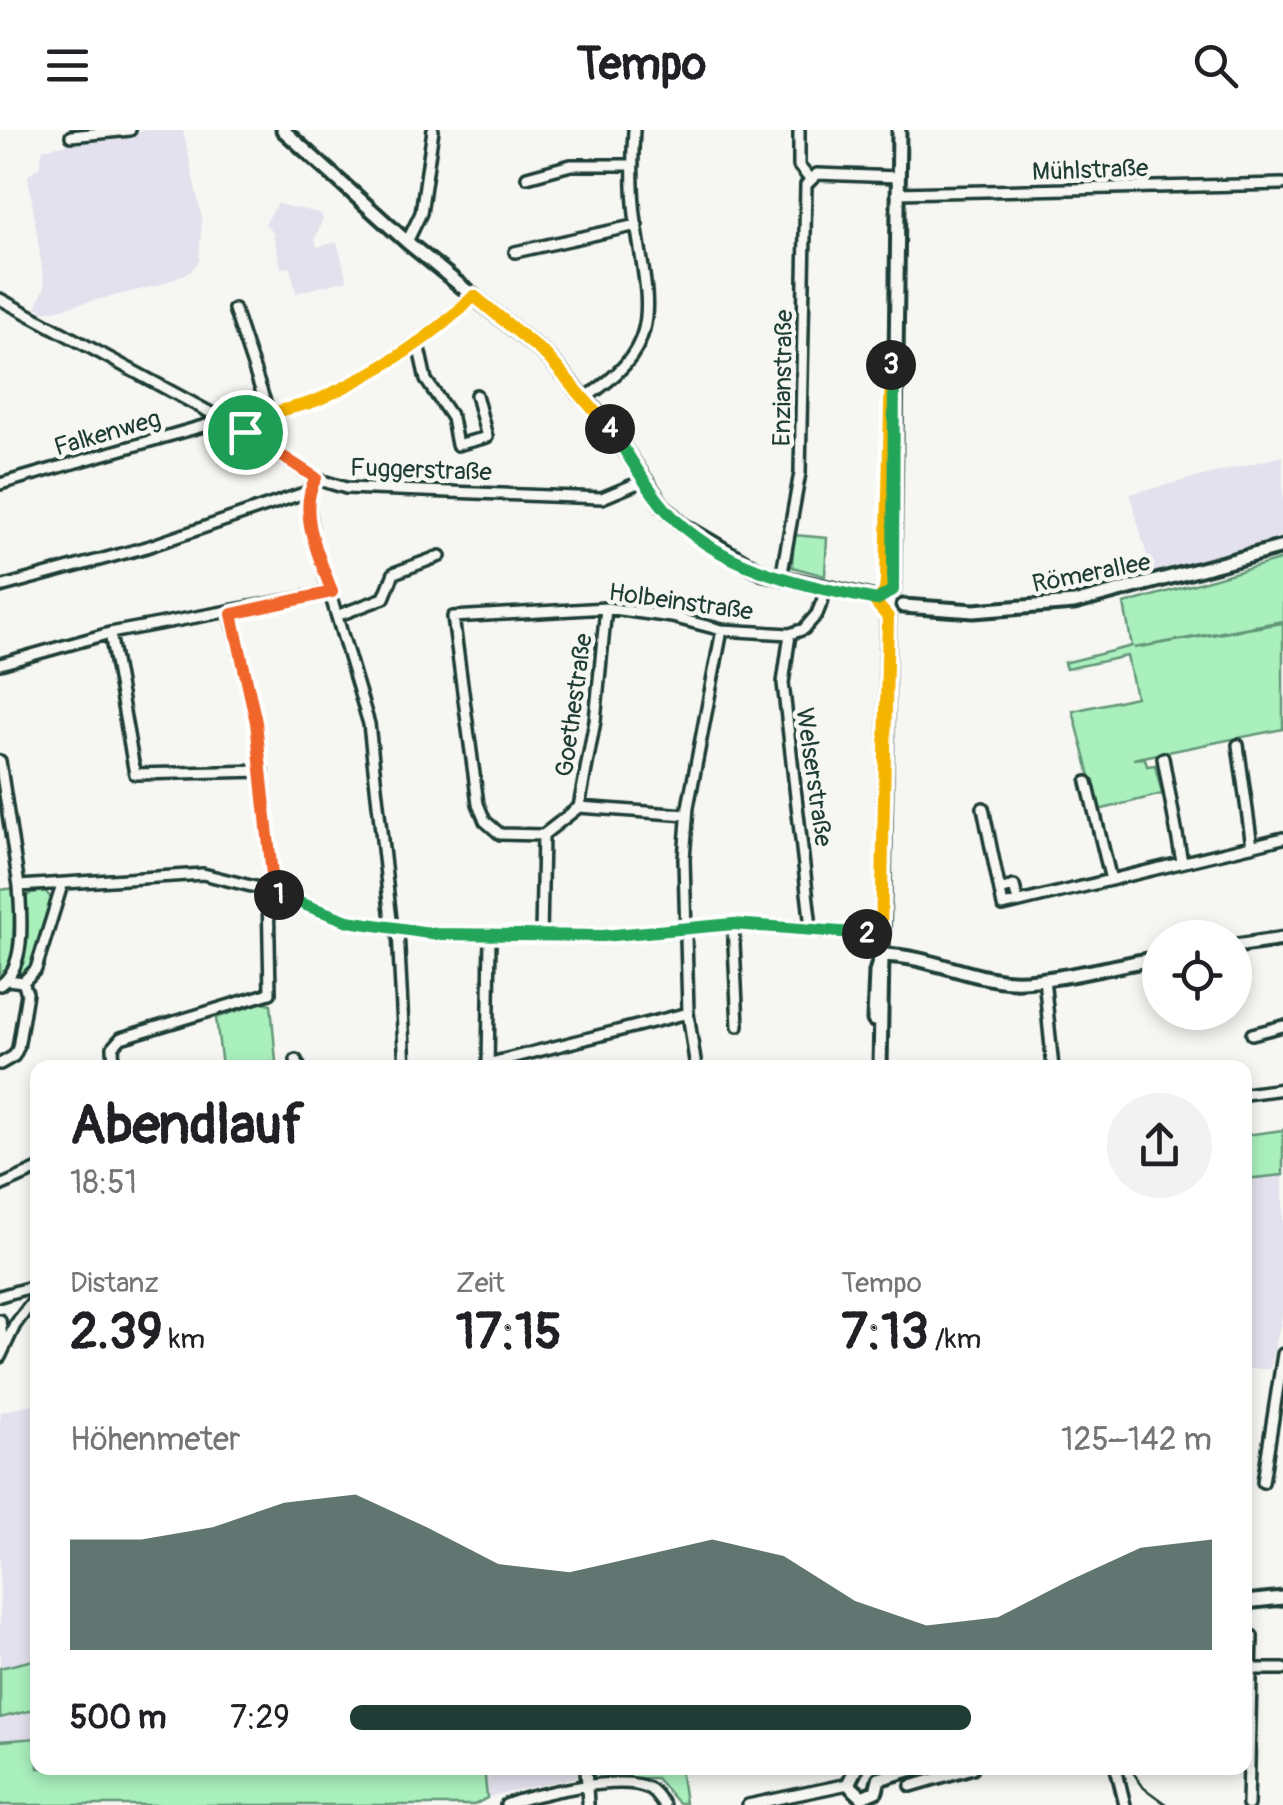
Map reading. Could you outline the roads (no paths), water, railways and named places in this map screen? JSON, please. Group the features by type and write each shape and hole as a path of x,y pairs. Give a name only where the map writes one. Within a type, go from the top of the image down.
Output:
{"street":[{"path":"71,136 130,130"},
{"path":"283,130 407,242 547,356 585,398 682,525 737,560 781,578 902,598 903,606 888,617"},
{"path":"407,242 421,214 433,130"},
{"path":"585,398 629,364 644,336 648,277 636,225 634,130"},
{"name":"Enzianstraße","path":"781,578 800,473 804,199 809,178 800,166 799,130"},
{"path":"888,617 879,611 885,594 899,130"},
{"path":"527,177 571,166 633,165"},
{"path":"809,178 817,174 898,177"},
{"name":"Mühlstraße","path":"897,194 1283,184"},
{"path":"514,252 636,225"},
{"path":"245,432 268,414 321,398 418,344 474,296"},
{"name":"Fuggerstraße","path":"0,299 224,420 316,478 359,490 468,490 602,498 645,480"},
{"path":"234,309 268,414"},
{"path":"418,344 426,380 452,418 457,445 487,437 476,396"},
{"name":"Falkenweg","path":"0,484 224,420"},
{"path":"0,587 146,548 307,492 316,478"},
{"path":"307,492 313,537 370,731 395,929 404,1060"},
{"name":"Römerallee","path":"903,606 974,611 1074,603 1283,547"},
{"path":"339,616 384,598 394,573 440,556"},
{"path":"790,634 804,628 817,614 827,588"},
{"path":"0,664 110,634 232,614 332,592"},
{"name":"Holbeinstraße","path":"543,836 500,834 482,816 451,624 459,614 606,608 672,617 722,630 790,634"},
{"name":"Goethestraße","path":"578,808 595,722 606,608"},
{"path":"114,1060 113,1047 121,1038 270,993 271,892 263,770 232,614"},
{"path":"877,1060 888,617"},
{"path":"695,1060 688,1013 687,815 722,630"},
{"path":"110,634 135,774 263,770"},
{"name":"Welserstraße","path":"790,634 783,683 812,926"},
{"path":"1238,745 1252,846"},
{"path":"1162,758 1182,862"},
{"path":"0,761 19,886 19,946 4,983 23,982 36,969 62,885"},
{"path":"1087,782 1111,880"},
{"path":"541,936 543,836 578,808 687,815"},
{"path":"983,808 1003,906 1283,838"},
{"path":"19,886 190,872 271,892 338,918 395,929 490,937 620,935 733,924 812,926 881,935"},
{"path":"733,924 738,1026"},
{"path":"488,1060 490,937"},
{"path":"1252,944 1283,939"},
{"path":"881,955 926,958 1006,980 1044,978 1142,961"},
{"path":"1044,978 1052,1060"},
{"path":"0,1064 14,1056 18,1048 27,993 23,982"},
{"path":"511,1060 688,1013"},
{"path":"1252,1034 1283,1026"},
{"path":"1252,1093 1283,1089"},
{"path":"0,1186 30,1173"},
{"path":"0,1296 30,1288"},
{"path":"1,1352 30,1307"},
{"path":"0,1320 1,1352"},
{"path":"1263,1482 1283,1354"},
{"path":"1252,1601 1283,1598"},
{"path":"1252,1669 1283,1669"},
{"path":"586,1775 588,1805"},
{"path":"848,1784 852,1775"},
{"path":"848,1784 862,1801 876,1791 875,1775"},
{"path":"911,1786 949,1775"},
{"path":"1118,1775 1125,1805"},
{"path":"1247,1775 1248,1805"},
{"path":"748,1805 848,1784"},
{"path":"506,1805 546,1792 644,1786 664,1805"}],"tram line":[{"path":"1135,1775 1144,1788 1167,1805"}]}
